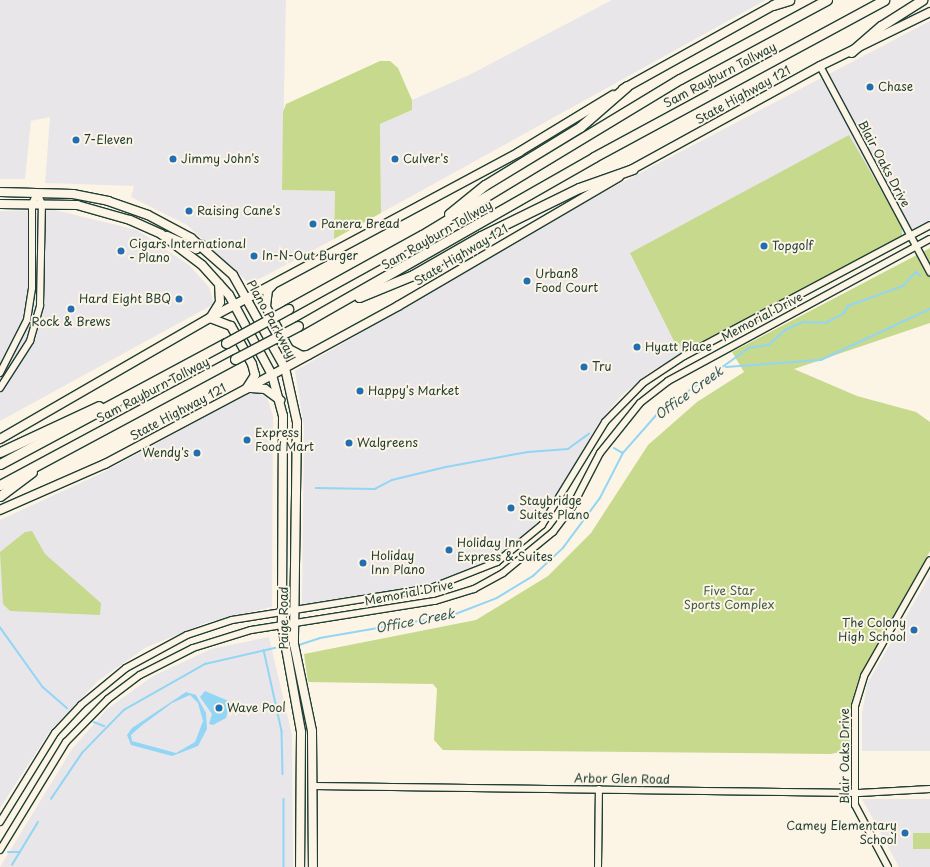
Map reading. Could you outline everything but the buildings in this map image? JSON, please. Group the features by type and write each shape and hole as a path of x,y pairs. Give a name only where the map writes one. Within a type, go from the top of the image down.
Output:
{"highway":[{"path":"773,5 789,0"},
{"name":"Sam Rayburn Tollway","path":"0,464 226,343 422,235 680,79 827,0"},
{"name":"Sam Rayburn Tollway","path":"0,486 340,303 594,157 884,0"},
{"path":"851,52 881,26 922,0"},
{"path":"422,235 485,185 580,127 627,86"},
{"path":"340,303 414,275 481,236 578,188 633,169"},
{"path":"0,452 80,413 136,391"},
{"path":"0,496 42,463"}],"main road":[{"path":"0,439 234,304 278,282 519,152 627,86 783,0"},
{"name":"State Highway 121","path":"0,510 105,464 246,389 633,169 820,66 930,12"},
{"name":"Plano Parkway","path":"0,192 91,197 123,205 202,245 239,284 285,368"},
{"name":"Plano Parkway","path":"0,204 42,204 95,209 160,234 189,254 219,283 234,304 272,375"},
{"path":"160,234 178,239 196,249 202,245"},
{"path":"239,284 253,288 278,282"},
{"path":"278,282 268,290 266,306 289,349 302,356 308,355"},
{"path":"210,318 220,302 219,283"},
{"path":"210,318 231,326 252,364 255,374 246,389"},
{"name":"Paige Road","path":"285,368 297,422 296,658 312,731 314,786 313,867"},
{"name":"Paige Road","path":"272,375 280,400 284,433 282,626 300,732 300,867"},
{"path":"246,389 265,389 280,400"},
{"path":"284,504 296,505"}],"street":[{"name":"Blair Oaks Drive","path":"820,66 930,272"},
{"path":"0,388 21,359 38,320 42,288 42,204 37,193"},
{"path":"0,373 27,320 32,288 32,204 37,193"},
{"name":"Memorial Drive","path":"0,822 55,733 81,705 144,658 187,635 232,620 295,612 444,585 497,562 521,545 558,503 588,447 612,413 631,393 684,356 910,234 930,225"},
{"name":"Memorial Drive","path":"0,850 51,762 86,720 150,669 193,648 251,630 448,598 503,572 553,532 572,507 600,453 640,403 690,368 916,245 930,239"},
{"path":"811,288 818,299"},
{"path":"684,356 690,368"},
{"path":"588,447 600,453"},
{"name":"Blair Oaks Drive","path":"888,867 859,816 854,791 854,717 860,686 901,606 930,560"},
{"path":"444,585 448,598"},
{"path":"144,658 150,669"},
{"name":"Arbor Glen Road","path":"314,786 854,791 930,789"},
{"path":"598,867 599,789"},
{"path":"18,794 31,797"},
{"path":"18,794 27,804"}],"shaded area":[{"path":"0,0 286,0 282,190 335,191 334,239 250,284 187,225 131,197 134,186 45,183 50,117 31,121 25,179 0,179"},
{"path":"612,0 766,0 381,213 380,124 412,110 412,100 471,74"},
{"path":"930,21 930,220 651,371 621,396 598,424 553,503 524,538 494,558 467,572 432,584 302,604 304,427 295,371 598,195"},
{"path":"55,210 137,230 189,265 209,287 214,304 0,421 0,211"},
{"path":"253,391 267,397 273,416 272,607 205,623 145,648 98,681 50,731 0,808 0,520 102,473"},
{"name":"The Colony High School","path":"930,575 930,751 862,751 862,714 867,684"},
{"path":"269,637 292,735 293,867 0,867 72,749 107,709 153,676 211,649"},
{"name":"Camey Elementary School","path":"862,799 930,799 930,867 899,867"}],"green space":[{"path":"380,61 390,61 398,68 412,100 412,110 380,124 381,213 334,239 335,191 282,190 283,112 286,104"},
{"name":"Topgolf","path":"849,135 902,226 902,236 688,351 684,350 674,341 630,253"},
{"name":"Five Star Sports Complex","path":"930,248 930,323 794,369 857,396 916,412 930,422 930,551 858,681 851,704 849,750 831,754 443,750 434,740 437,689 433,684 308,682 304,654 476,620 548,576 591,533 648,445 697,402 744,372 732,352"},
{"path":"32,531 45,554 101,603 100,615 10,611 3,604 0,552 25,532"},
{"path":"913,833 930,833 930,849 913,849"}],"water":[{"name":"Wave Pool","path":"205,691 231,702 226,718 213,725 209,724 212,714 200,697"},
{"path":"186,692 196,695 206,713 207,729 198,746 172,756 131,745 127,735 132,728","holes":["190,695 198,703 203,721 195,742 176,753 132,741 131,735 172,703"]}],"waterway":[{"name":"Office Creek","path":"299,645 320,638 453,615 497,598 533,576 563,548 600,498 623,453 659,412 749,348 769,345 785,330 803,322 826,323 844,313 848,306 903,286 916,272 921,276"},
{"path":"726,367 821,360 930,309"},
{"path":"316,488 375,489 392,480 446,467 528,452 568,449 589,434"},
{"path":"614,448 623,453"},
{"path":"0,627 43,687 67,708"},
{"path":"51,799 82,753 124,710 205,664 275,648"},
{"path":"264,650 282,731 283,774"},
{"path":"94,722 104,726"},
{"path":"284,799 284,867"},
{"path":"12,865 38,822"},
{"path":"8,852 20,852"}],"place":[{"name":"Chase","path":"870,87"},
{"name":"7-Eleven","path":"76,140"},
{"name":"Jimmy John's","path":"173,159"},
{"name":"Culver's","path":"395,159"},
{"name":"Raising Cane's","path":"189,211"},
{"name":"Panera Bread","path":"313,224"},
{"name":"Topgolf","path":"764,246"},
{"name":"Cigars International - Plano","path":"121,251"},
{"name":"In-N-Out Burger","path":"254,256"},
{"name":"Urban8 Food Court","path":"527,281"},
{"name":"Hard Eight BBQ","path":"179,299"},
{"name":"Rock & Brews","path":"71,309"},
{"name":"Hyatt Place","path":"637,347"},
{"name":"Tru","path":"584,367"},
{"name":"Happy's Market","path":"360,391"},
{"name":"Express Food Mart","path":"247,440"},
{"name":"Walgreens","path":"349,443"},
{"name":"Wendy's","path":"197,453"},
{"name":"Staybridge Suites Plano","path":"511,508"},
{"name":"Holiday Inn Express & Suites","path":"449,550"},
{"name":"Holiday Inn Plano","path":"363,563"},
{"name":"The Colony High School","path":"914,630"},
{"name":"Wave Pool","path":"219,708"},
{"name":"Camey Elementary School","path":"905,833"}]}
